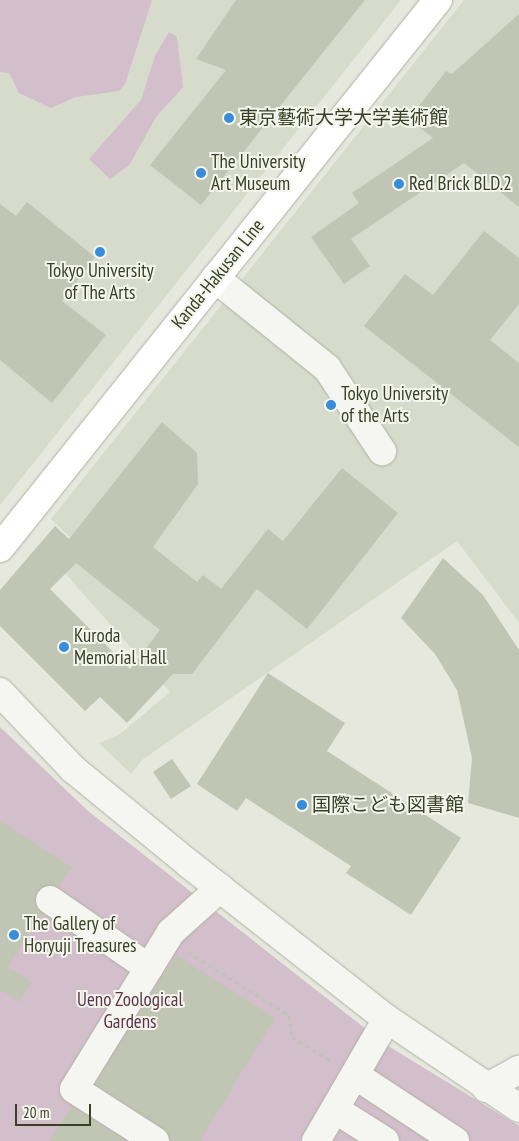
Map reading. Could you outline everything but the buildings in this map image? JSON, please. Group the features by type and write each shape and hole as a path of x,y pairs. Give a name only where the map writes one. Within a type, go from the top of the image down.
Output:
{"main road":[{"name":"Kanda-Hakusan Line","path":"0,548 438,0"}],"street":[{"path":"215,278 326,368 382,451"},
{"path":"0,692 73,769 220,888 387,1019 486,1088 519,1108"},
{"path":"155,1141 74,1089 167,939 220,888"},
{"path":"50,900 149,968"},
{"path":"316,1141 336,1110 387,1019"},
{"path":"486,1088 519,1070"},
{"path":"355,1075 455,1141"},
{"path":"336,1110 385,1141"}],"path":[{"path":"167,939 289,1015 292,1037 355,1075"}],"shaded area":[{"name":"Tokyo University of The Arts","path":"0,0 401,0 0,505"},
{"name":"Tokyo University of the Arts","path":"464,0 519,0 519,623 457,541 142,760 131,774 99,743 119,735 170,692 64,572 81,548 51,519"}],"green space":[{"path":"0,0 152,0 125,84 119,91 76,97 51,108 19,93 9,73 0,72"},
{"path":"169,32 177,37 183,87 156,117 130,164 110,179 89,159 141,100 155,56"},
{"name":"Ueno Zoological Gardens","path":"0,727 88,811 385,1044 519,1126 519,1141 0,1141"}],"place":[{"name":"東京藝術大学大学美術館","path":"229,118"},
{"name":"The University Art Museum","path":"201,173"},
{"name":"Red Brick BLD.2","path":"399,184"},
{"name":"Tokyo University of The Arts","path":"100,252"},
{"name":"Tokyo University of the Arts","path":"331,405"},
{"name":"Kuroda Memorial Hall","path":"64,647"},
{"name":"国際こども図書館","path":"302,805"},
{"name":"The Gallery of Horyuji Treasures","path":"14,935"}]}
